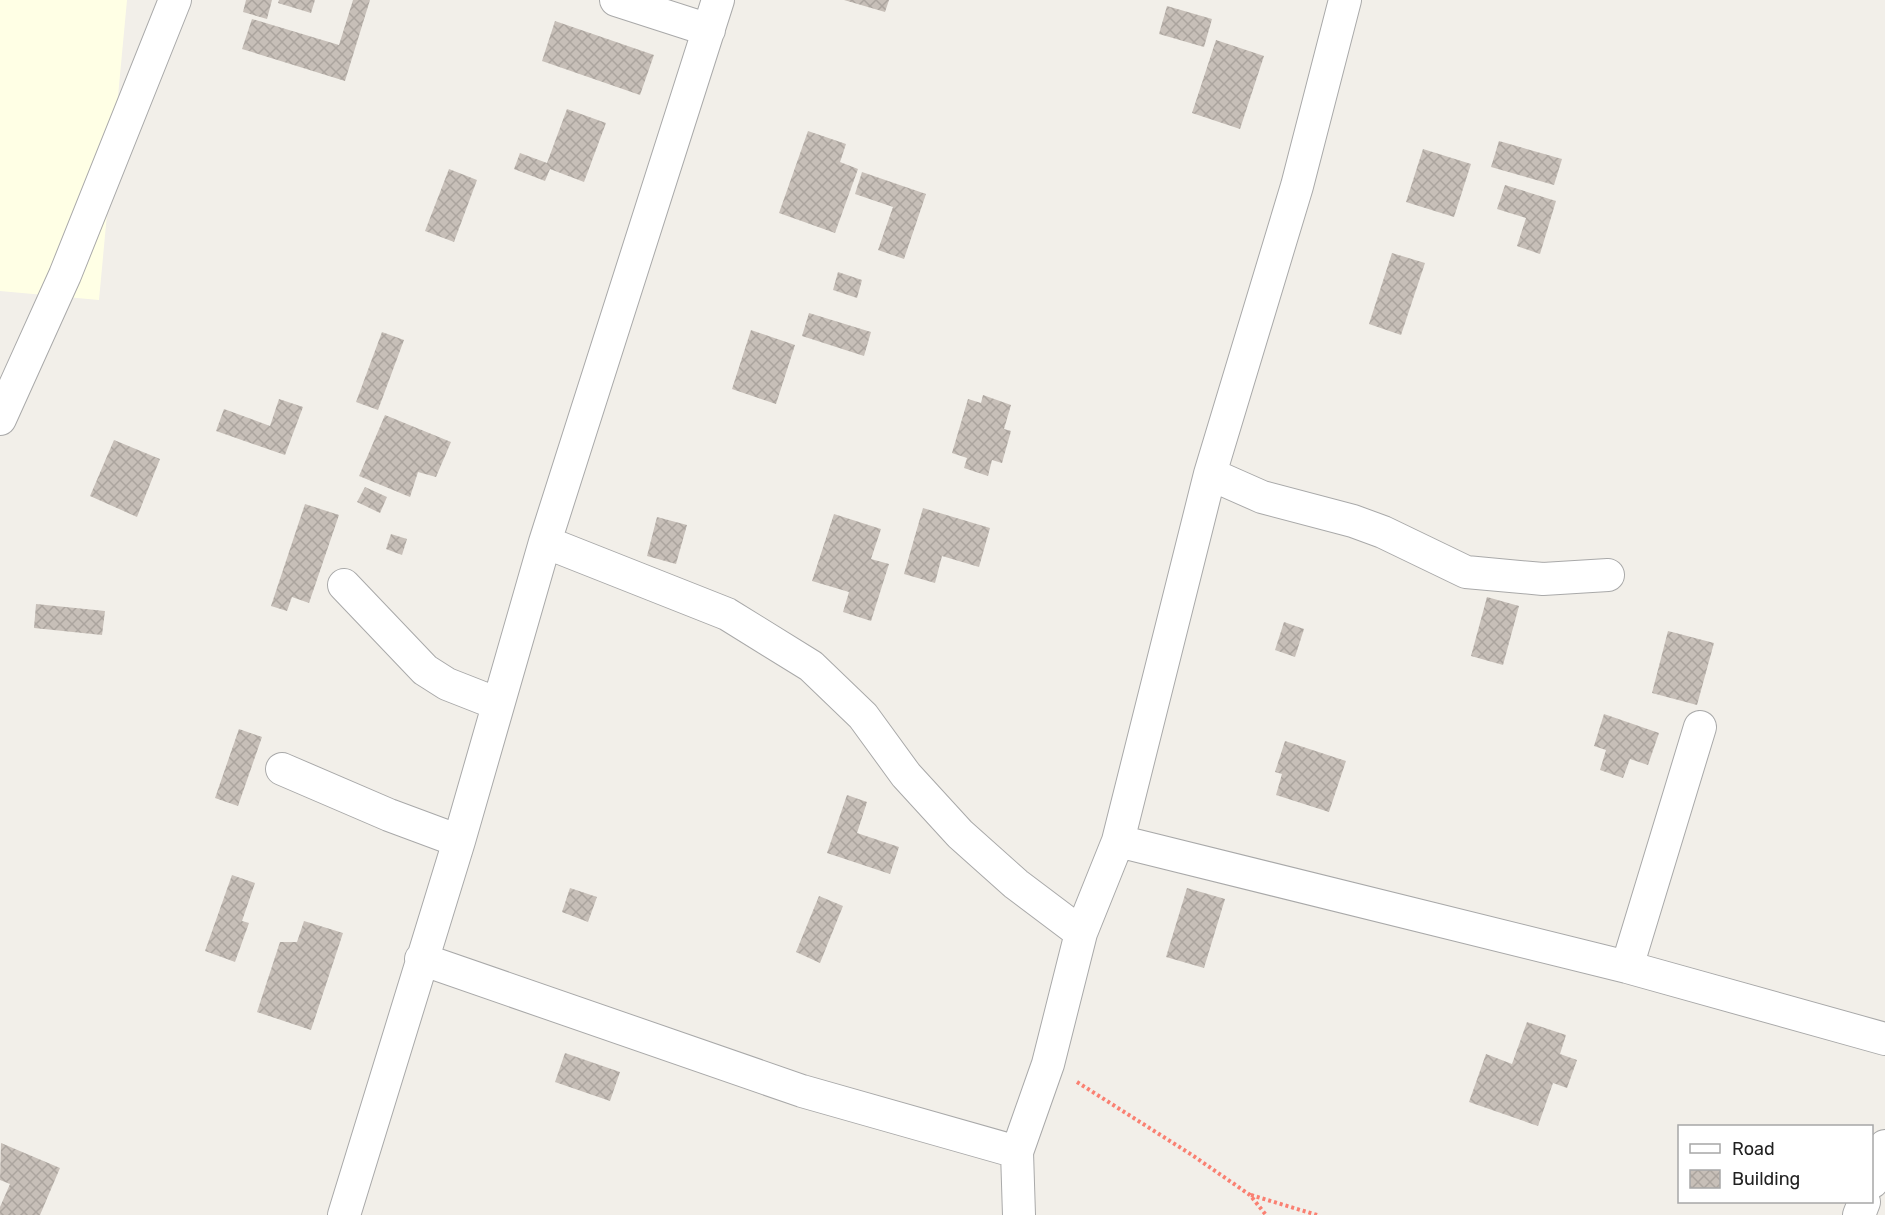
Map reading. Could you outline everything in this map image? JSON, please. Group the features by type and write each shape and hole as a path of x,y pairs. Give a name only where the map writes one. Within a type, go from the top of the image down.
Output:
{"street":[{"path":"0,419 64,275 175,0"},
{"path":"616,0 709,30"},
{"path":"344,1215 459,841 545,542 718,0"},
{"path":"1019,1215 1017,1152 1048,1064 1081,933 1118,841 1210,474 1297,186 1345,0"},
{"path":"1210,474 1262,497 1353,521 1383,532 1466,572 1543,579 1608,574"},
{"path":"545,542 727,614 811,666 863,716 906,775 960,834 1016,884 1081,933"},
{"path":"344,585 425,670 447,684 498,704"},
{"path":"1627,967 1700,727"},
{"path":"282,769 389,815 459,841"},
{"path":"1118,841 1627,967 1885,1038"},
{"path":"421,959 802,1091 1017,1152"},
{"path":"1873,1179 1885,1146"}],"path":[{"path":"1048,1064 1192,1155 1250,1195 1266,1215"},
{"path":"1250,1195 1317,1215"}],"shaded area":[{"path":"0,0 127,0 99,300 0,291"}],"building":[{"path":"246,0 272,0 267,19 243,12"},
{"path":"279,0 315,0 311,13 278,3"},
{"path":"353,0 370,0 345,81 242,49 252,19 339,45"},
{"path":"844,0 889,0 885,12"},
{"path":"1167,6 1212,19 1204,47 1159,34"},
{"path":"555,21 654,55 640,95 542,61"},
{"path":"1216,40 1264,56 1240,129 1192,113"},
{"path":"567,109 606,123 584,182 550,169 545,181 514,169 520,153 547,163"},
{"path":"808,131 846,144 840,162 858,169 835,233 779,213"},
{"path":"1499,141 1562,159 1554,185 1491,167"},
{"path":"1423,149 1471,164 1454,217 1406,202"},
{"path":"449,169 477,180 454,242 425,231"},
{"path":"862,172 926,194 904,259 878,250 893,207 855,194"},
{"path":"1505,185 1556,201 1540,254 1517,246 1526,218 1497,209"},
{"path":"1392,253 1425,263 1401,335 1369,324"},
{"path":"838,272 862,280 857,298 833,290"},
{"path":"809,313 871,332 864,356 802,336"},
{"path":"751,330 795,345 776,404 732,389"},
{"path":"382,332 404,340 378,410 356,402"},
{"path":"983,395 1011,405 1004,429 1011,431 1002,463 992,460 988,476 964,468 967,458 952,453 968,399 981,403"},
{"path":"279,399 303,407 285,455 216,431 224,409 270,426"},
{"path":"385,415 451,442 436,477 418,472 410,497 359,476"},
{"path":"114,440 160,459 137,517 90,496"},
{"path":"365,487 387,497 380,513 357,502"},
{"path":"305,504 339,515 309,603 292,597 287,611 271,606"},
{"path":"923,508 990,528 979,567 942,556 935,583 904,574"},
{"path":"834,514 881,529 871,559 889,564 871,621 843,612 849,592 812,581"},
{"path":"657,517 687,525 676,564 647,556"},
{"path":"391,534 407,539 402,555 386,549"},
{"path":"1487,597 1519,606 1503,665 1471,656"},
{"path":"36,604 105,611 102,635 34,628"},
{"path":"1284,622 1304,629 1295,657 1275,650"},
{"path":"1668,631 1714,643 1697,705 1652,693"},
{"path":"1604,714 1659,733 1648,765 1630,759 1623,778 1600,770 1606,750 1594,746"},
{"path":"239,729 262,737 238,806 215,798"},
{"path":"1285,741 1346,761 1329,812 1276,795 1282,774 1275,772"},
{"path":"847,795 867,802 857,833 899,847 890,874 827,853"},
{"path":"232,875 255,883 242,921 249,923 235,962 205,951"},
{"path":"570,888 597,897 588,922 562,912"},
{"path":"1187,888 1225,899 1204,968 1166,957"},
{"path":"819,896 843,906 820,963 796,952"},
{"path":"304,921 343,933 311,1030 257,1012 280,942 297,942"},
{"path":"1527,1022 1566,1035 1560,1054 1577,1060 1567,1088 1553,1083 1538,1126 1469,1102 1486,1054 1512,1064"},
{"path":"565,1053 620,1072 610,1101 555,1082"},
{"path":"1,1143 60,1168 40,1215 0,1215 0,1207 10,1184 0,1180"}]}
